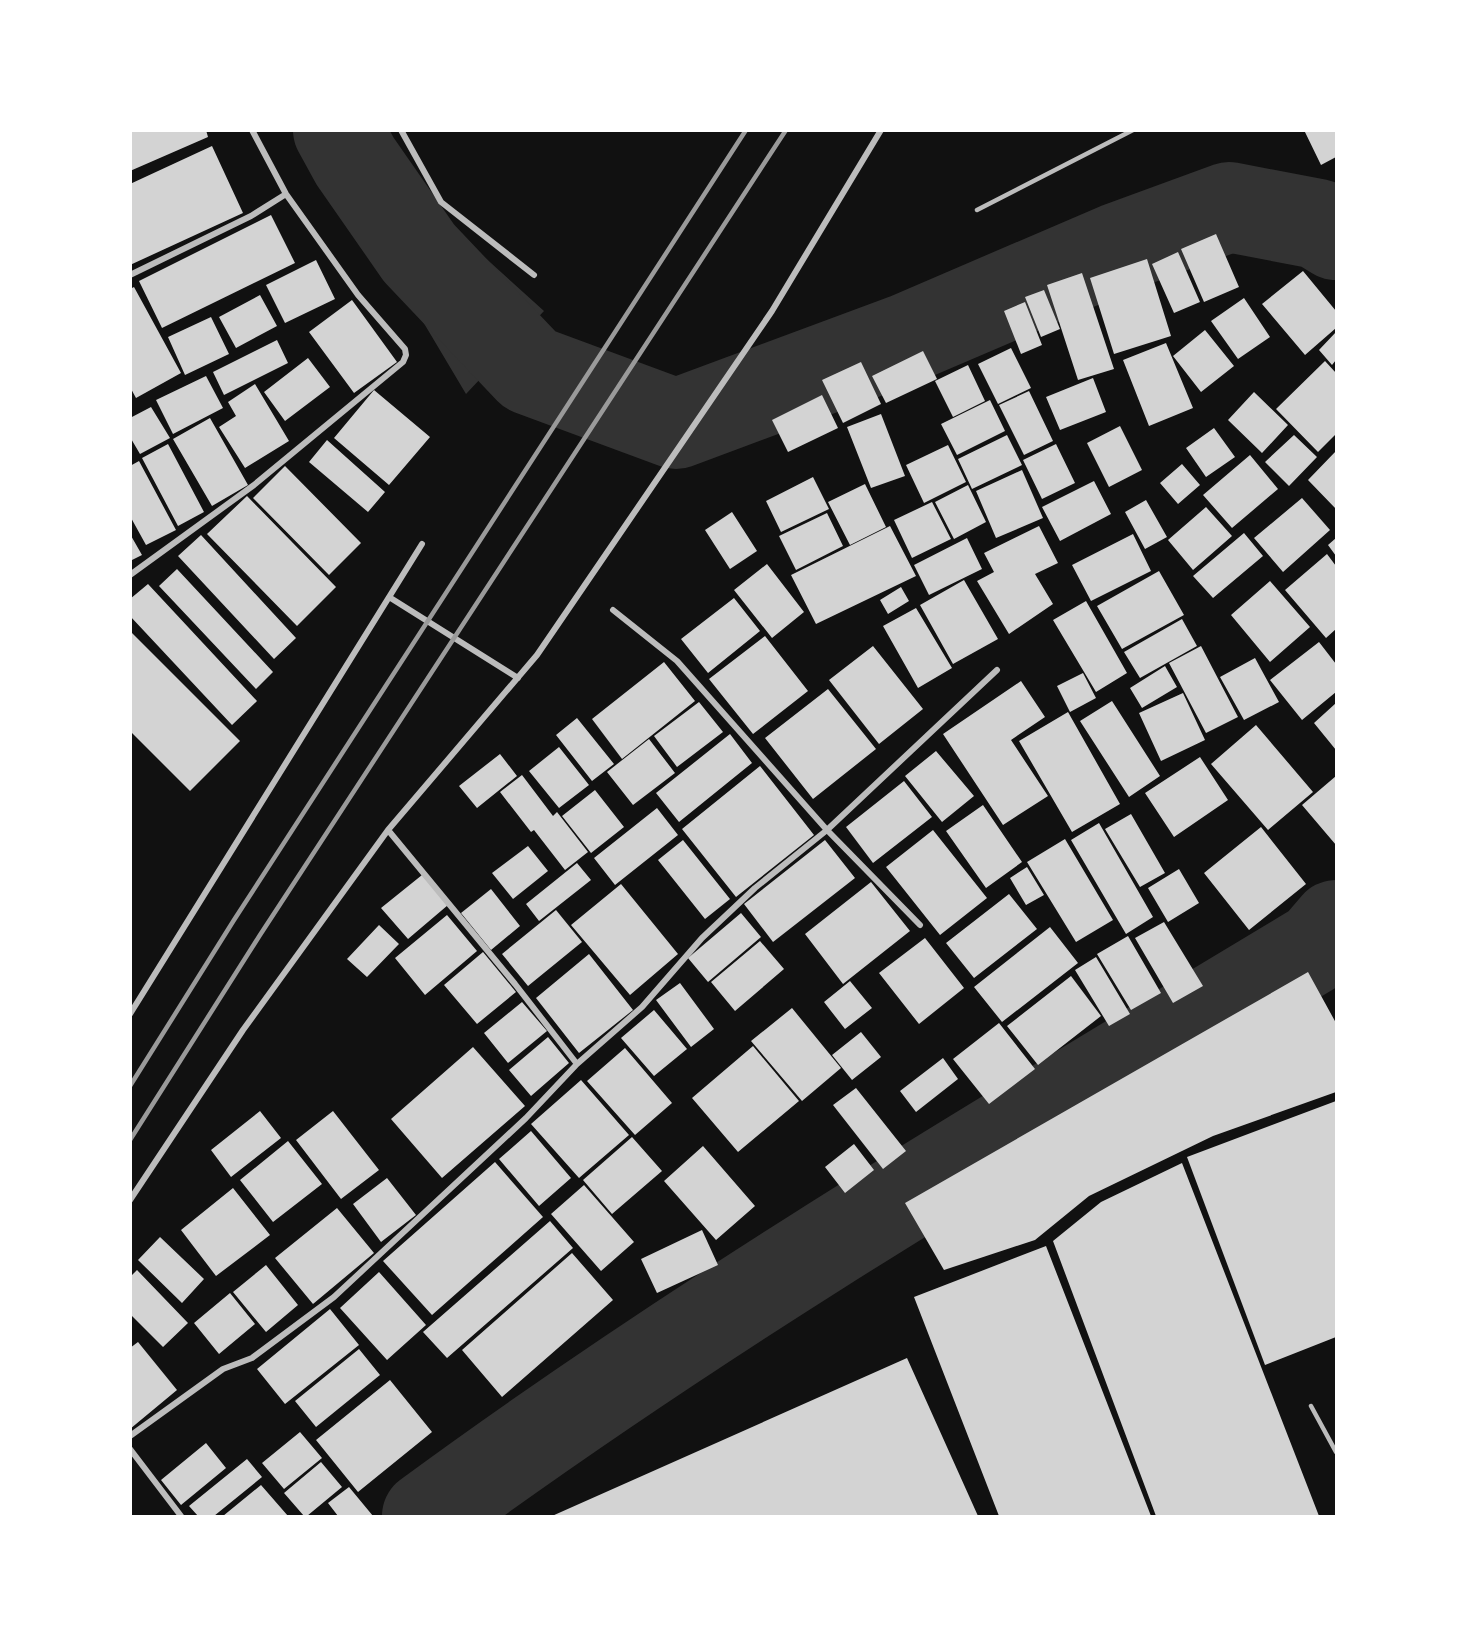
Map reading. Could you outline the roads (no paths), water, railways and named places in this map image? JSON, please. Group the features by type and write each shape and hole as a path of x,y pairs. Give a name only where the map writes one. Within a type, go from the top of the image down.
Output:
{"street":[{"path":"130,575 254,485 403,362 406,355 405,349 358,295 286,194 252,130"},
{"path":"401,130 441,202 534,275"},
{"path":"130,1200 243,1030 388,830 537,655 772,310 881,130"},
{"path":"130,275 251,216 286,194"},
{"path":"130,1014 422,544"},
{"path":"389,597 518,678"},
{"path":"613,610 677,661 827,830 920,925"},
{"path":"130,1436 223,1369 252,1358 334,1297 526,1118 577,1064 642,1007 688,952 740,902 827,830 997,670"},
{"path":"388,830 515,984 577,1064"},
{"path":"130,1449 181,1516"}],"lane":[{"path":"977,210 1133,130"},
{"path":"1311,1406 1336,1452"}],"waterway":[{"path":"338,130 355,161 419,253 530,370 676,424 905,339 1117,248 1229,207 1318,224 1336,235"},
{"path":"427,1516 534,1439 754,1292 978,1151 1318,946 1336,925"}],"railway":[{"path":"130,1086 234,920 746,130"},
{"path":"130,1140 260,935 786,130"}]}
